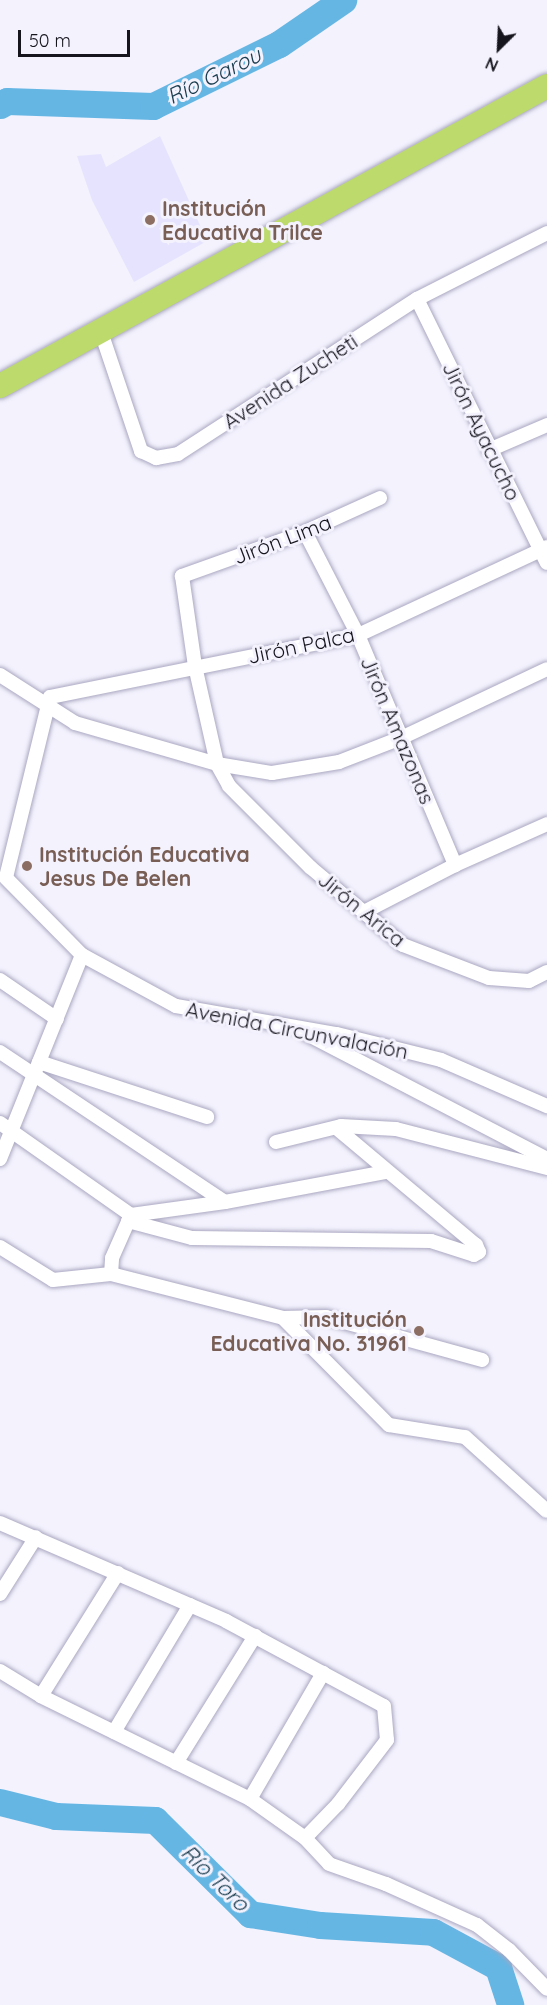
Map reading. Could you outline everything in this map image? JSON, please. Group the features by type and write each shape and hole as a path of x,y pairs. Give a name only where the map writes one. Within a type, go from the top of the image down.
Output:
{"highway":[{"path":"0,386 547,86"}],"street":[{"name":"Avenida Zucheti","path":"100,332 141,451 156,458 178,454 417,299 547,233"},
{"name":"Jirón Ayacucho","path":"417,299 489,450 544,548 547,563"},
{"path":"489,450 547,425"},
{"name":"Jirón Lima","path":"182,576 305,532 380,498"},
{"name":"Jirón Amazonas","path":"305,532 358,635 454,865"},
{"name":"Jirón Palca","path":"46,706 57,693 358,635 544,548"},
{"name":"Jirón Arica","path":"182,576 195,666 217,764 229,786 310,867 403,945 489,978 529,981 547,972"},
{"path":"0,675 75,723 217,764 272,773 339,762 401,738 547,669"},
{"name":"Avenida Circunvalación","path":"46,706 2,880 82,955 176,1006 293,1026 441,1060 547,1106"},
{"path":"364,912 454,865 547,824"},
{"path":"0,1160 6,1127 33,1076 82,955"},
{"path":"0,980 57,1018"},
{"path":"293,1026 547,1159"},
{"path":"0,1052 225,1202"},
{"path":"39,1062 207,1117"},
{"path":"276,1142 338,1129 341,1126 396,1130 547,1168"},
{"path":"6,1127 130,1218 192,1238 431,1241 474,1255 479,1252 476,1245 386,1172 338,1129"},
{"path":"130,1218 386,1172"},
{"path":"111,1274 112,1258 130,1218"},
{"path":"0,1247 53,1280 111,1274 283,1318 326,1317 482,1360"},
{"path":"283,1318 389,1425 465,1437 547,1511"},
{"path":"0,1523 190,1605 255,1636 384,1706 387,1740 338,1804 304,1838"},
{"path":"0,1594 36,1537"},
{"path":"41,1696 118,1573"},
{"path":"114,1732 190,1605"},
{"path":"176,1763 255,1636"},
{"path":"0,1671 41,1696 250,1799 304,1838 329,1864 420,1898 477,1925 509,1950 547,1989"},
{"path":"250,1799 323,1673"}],"shaded area":[{"name":"Institución Educativa Trilce","path":"160,136 207,241 134,282 92,200 77,156 101,154 106,167"}],"waterway":[{"name":"Río Garou","path":"0,105 7,101 153,106 279,44 343,0"},
{"name":"Río Toro","path":"0,1802 56,1816 155,1820 250,1914 320,1925 433,1932 498,1967 510,2005"}],"place":[{"name":"Institución Educativa Trilce","path":"150,220"},
{"name":"Institución Educativa Jesus De Belen","path":"27,866"},
{"name":"Institución Educativa No. 31961","path":"419,1331"}]}
